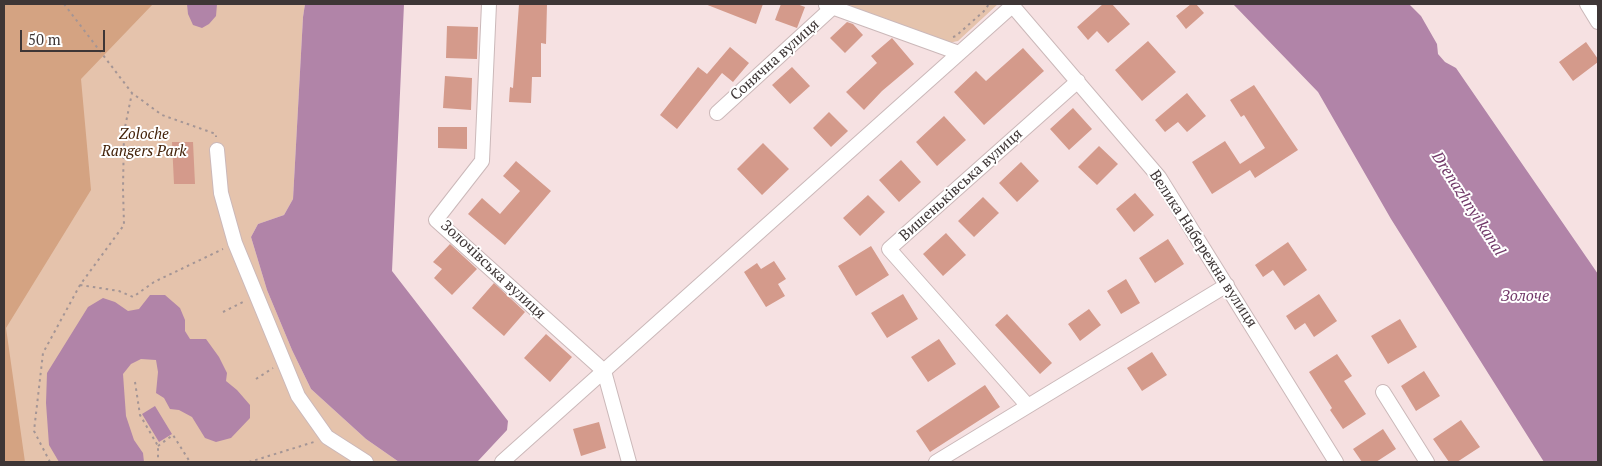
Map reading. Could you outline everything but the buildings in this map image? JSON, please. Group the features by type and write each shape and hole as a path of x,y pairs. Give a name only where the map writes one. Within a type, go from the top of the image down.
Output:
{"street":[{"name":"Золочівська вулиця","path":"489,4 482,160 436,220 604,371"},
{"path":"1587,4 1598,22"},
{"path":"502,462 1011,5"},
{"name":"Велика Набережна вулиця","path":"1011,5 1159,177 1336,462"},
{"name":"Сонячна вулиця","path":"717,113 828,6 959,53"},
{"name":"Вишеньківська вулиця","path":"1028,406 889,249 1078,81"},
{"path":"217,150 221,193 235,243 298,396 327,437 366,462"},
{"path":"936,462 1227,285"},
{"path":"604,371 629,462"},
{"path":"1383,392 1427,462"}],"path":[{"path":"64,4 132,93 162,115 216,134 217,150"},
{"path":"951,37 956,36 984,11 989,4"},
{"path":"50,462 34,431 43,353 80,285 124,225 122,189 124,132 132,93"},
{"path":"80,285 119,291 133,297 154,282 235,243"},
{"path":"224,312 256,296"},
{"path":"256,379 283,361"},
{"path":"135,382 140,415 158,446 158,462"},
{"path":"158,446 173,435 190,462"},
{"path":"249,462 327,437"},
{"path":"261,462 263,458"}],"green space":[{"name":"Zoloche Rangers Park","path":"4,4 305,4 293,199 284,215 258,224 251,237 267,290 292,350 311,389 366,439 399,462 4,462"},
{"path":"842,4 998,4 958,41 948,43"}],"shaded area":[{"path":"4,4 153,4 81,79 91,190 6,328 25,462 4,462"}],"water":[{"path":"187,4 217,4 216,16 209,24 202,28 193,25 188,14"},
{"path":"305,4 404,4 392,271 508,421 507,430 478,461 399,462 366,439 311,389 292,350 267,290 251,237 258,224 284,215 293,199"},
{"name":"Золоче","path":"1233,4 1409,4 1421,16 1437,44 1438,54 1445,62 1456,68 1598,274 1598,462 1544,462 1391,219 1318,92"},
{"path":"150,295 165,295 180,308 185,320 185,331 190,339 206,339 219,357 227,373 226,381 250,405 250,418 231,438 216,442 205,438 192,417 179,410 170,409 164,398 156,393 158,372 156,360 141,359 131,364 123,374 126,416 134,440 143,453 144,462 59,462 49,445 46,403 47,373 88,307 103,298 115,302 128,311 139,309"},
{"path":"155,406 172,434 159,442 142,414"}],"water label":[{"name":"Drenazhnyi kanal","path":"1468,204"}]}
